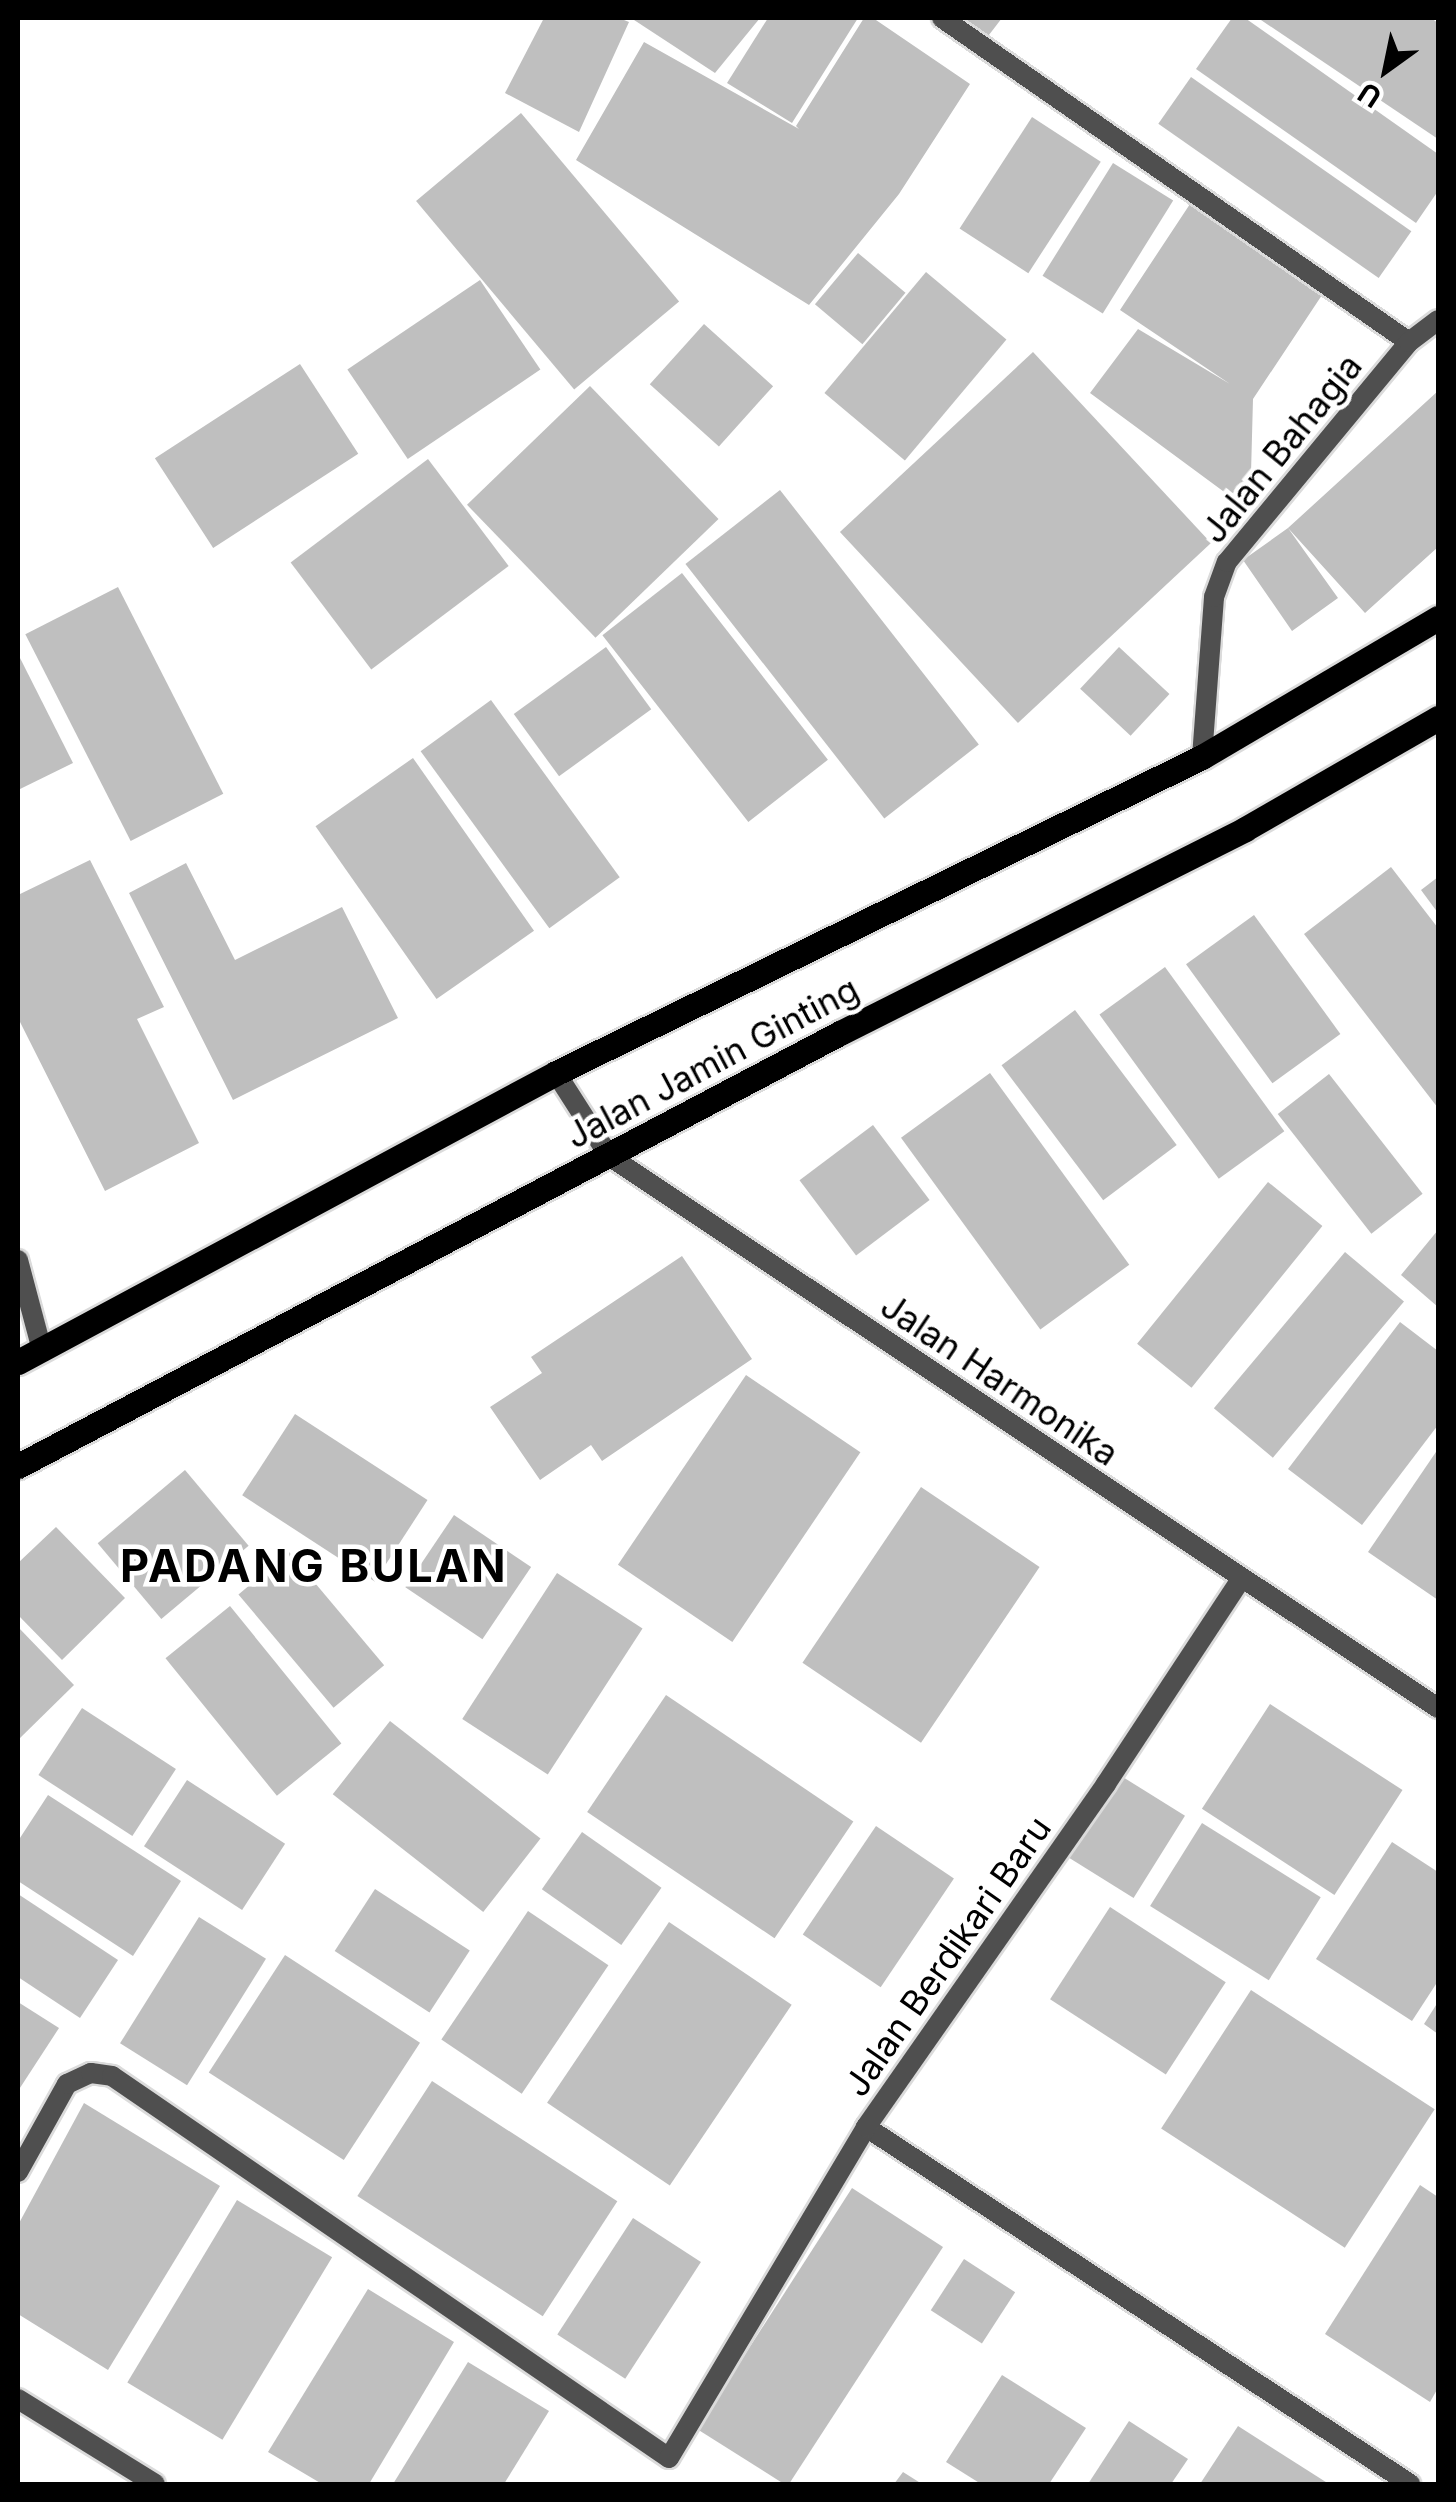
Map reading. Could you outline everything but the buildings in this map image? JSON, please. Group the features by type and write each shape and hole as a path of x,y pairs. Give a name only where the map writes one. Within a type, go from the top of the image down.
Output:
{"main road":[{"name":"Jalan Jamin Ginting","path":"18,1362 556,1072 1202,757 1438,618"},
{"name":"Jalan Jamin Ginting","path":"18,1466 840,1033 1245,829 1438,718"}],"street":[{"path":"942,18 1409,342"},
{"name":"Jalan Bahagia","path":"1202,757 1214,597 1226,562 1409,342 1438,320"},
{"name":"Jalan Harmonika","path":"556,1072 609,1156 1438,1708"},
{"path":"18,1260 42,1350"},
{"name":"Jalan Berdikari Baru","path":"1241,1580 1106,1784 866,2126 1410,2484"},
{"path":"18,2172 67,2084 91,2072 112,2076 668,2458 866,2126"},
{"path":"18,2399 155,2484"}],"district":[{"name":"PADANG BULAN","path":"314,1566"}]}
